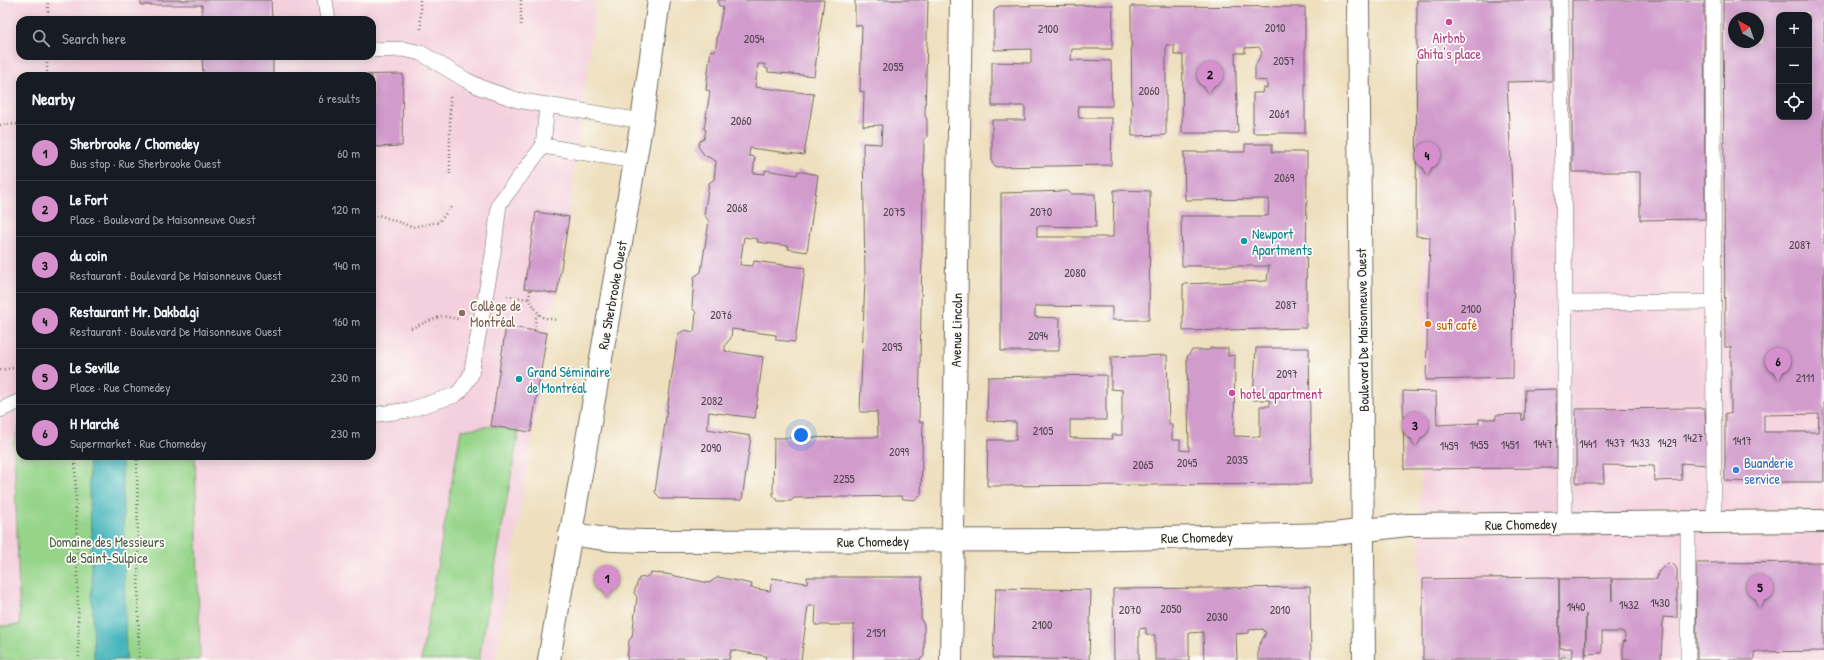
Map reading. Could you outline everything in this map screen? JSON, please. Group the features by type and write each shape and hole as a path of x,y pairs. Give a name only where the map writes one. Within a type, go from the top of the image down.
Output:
{"street":[{"name":"Rue Sherbrooke Ouest","path":"549,660 642,121 659,0"},
{"name":"Avenue Lincoln","path":"951,660 961,0"},
{"name":"Boulevard De Maisonneuve Ouest","path":"1358,0 1364,660"},
{"name":"Rue Chomedey","path":"570,534 613,540 644,541 1078,540 1334,534 1407,525 1824,521"}],"lane":[{"path":"325,0 327,16"},
{"path":"1560,0 1565,303 1565,524"},
{"path":"1713,0 1714,522"},
{"path":"376,50 403,49 421,53 444,68 482,88 517,100 642,121"},
{"path":"376,414 409,410 455,395 466,384 471,375 499,204 542,146 546,106"},
{"path":"542,146 635,161"},
{"path":"1565,303 1714,302"},
{"path":"0,410 16,403"},
{"path":"1688,522 1688,660"}],"path":[{"path":"48,0 48,16"},
{"path":"420,0 422,35"},
{"path":"521,0 521,25"},
{"path":"47,60 47,72"},
{"path":"450,93 450,175"},
{"path":"0,125 16,124"},
{"path":"376,216 379,215 412,227 439,222 451,207"},
{"path":"530,290 529,299 541,317 557,320"},
{"path":"506,296 529,299"},
{"path":"534,330 536,318 539,314"},
{"path":"410,328 442,316 460,319"},
{"path":"0,370 16,368"},
{"path":"76,460 80,660"},
{"path":"137,460 139,660"}],"shaded area":[{"name":"Collège de Montréal","path":"0,0 596,0 569,217 536,212 524,288 557,294 547,333 532,437 496,660 0,660"},
{"path":"1427,0 1824,0 1824,660 1418,660"}],"green space":[{"path":"491,426 519,430 479,660 421,660 461,430"},
{"name":"Domaine des Messieurs de Saint-Sulpice","path":"16,436 16,460 195,460 200,660 0,660 0,626 20,625 14,442"}],"water":[{"path":"89,460 122,460 126,660 94,660"}],"building":[{"path":"141,0 271,0 272,16 202,16 202,5 141,5"},
{"path":"718,0 824,0 814,76 768,72 768,69 765,68 765,64 758,64 755,87 814,94 804,155 750,148 749,156 755,157 753,173 765,174 765,170 797,175 798,171 818,175 807,252 788,249 789,246 757,242 758,239 744,237 740,265 753,266 754,261 805,268 795,342 776,340 776,335 732,329 731,338 725,345 725,351 763,357 755,418 709,412 707,429 751,436 742,500 661,499 655,492 678,334 685,330 694,332 696,313 692,307 694,277 701,272 709,221 704,215 709,183 714,179 716,161 704,155 698,146 700,141 704,139 706,130 704,129 710,91 706,90 708,71 711,50 715,51 723,6 719,6"},
{"path":"855,0 928,0 925,116 927,119 927,137 924,139 919,422 923,422 921,495 916,500 903,499 901,496 794,498 791,501 778,501 773,495 774,438 878,437 877,412 860,412 865,278 863,143 881,144 882,125 863,126 864,92 860,91 862,26 855,25"},
{"path":"1417,0 1551,0 1552,81 1507,82 1514,231 1513,378 1426,380 1430,237 1416,236"},
{"path":"1572,0 1704,0 1705,219 1640,220 1640,172 1572,172"},
{"path":"1723,0 1824,0 1824,482 1725,481 1725,413 1731,414 1731,347 1725,347","holes":["1819,414 1818,432 1764,432 1764,415"]},
{"path":"1113,5 1112,49 1072,49 1071,60 1111,61 1112,106 1078,106 1079,118 1112,118 1111,165 996,167 992,162 992,120 1025,120 1025,106 992,106 992,62 1031,63 1031,49 994,50 994,11 999,6"},
{"path":"1131,6 1305,7 1305,133 1253,133 1253,93 1262,93 1263,88 1267,88 1267,81 1255,80 1255,66 1262,53 1259,47 1245,48 1245,53 1235,53 1238,133 1182,133 1183,55 1174,55 1174,45 1166,45 1166,135 1132,136"},
{"path":"202,60 273,60 273,72 203,72"},
{"path":"376,74 403,74 402,146 376,147"},
{"name":"Newport Apartments","path":"1245,144 1272,144 1272,152 1307,152 1306,328 1183,331 1183,284 1267,281 1269,266 1182,266 1181,216 1268,216 1269,199 1185,200 1184,152 1245,152"},
{"path":"1114,190 1150,191 1149,320 1112,320 1112,307 1035,306 1035,317 1060,318 1059,351 1001,351 1001,193 1068,191 1071,194 1095,194 1096,227 1037,226 1037,237 1113,237"},
{"path":"536,212 569,217 557,294 524,288"},
{"name":"Grand Séminaire de Montréal","path":"506,326 547,333 531,432 491,426"},
{"path":"1210,348 1228,348 1228,356 1235,355 1234,436 1260,437 1260,406 1270,406 1270,400 1253,400 1256,348 1309,348 1311,484 987,486 988,440 1016,440 1016,422 987,421 988,377 1106,375 1106,420 1070,420 1070,438 1112,439 1112,435 1122,435 1122,390 1111,389 1111,357 1167,355 1169,424 1172,424 1172,440 1180,440 1180,450 1189,451 1187,357 1192,350 1210,350"},
{"path":"1556,389 1557,468 1404,469 1403,391 1436,392 1437,425 1479,423 1479,419 1496,419 1496,415 1521,414 1522,420 1524,420 1525,390"},
{"path":"1705,408 1707,465 1681,463 1682,480 1655,481 1654,466 1603,465 1604,483 1576,483 1576,409"},
{"path":"1824,562 1824,651 1754,652 1754,660 1697,660 1696,563"},
{"path":"1668,563 1673,564 1677,569 1677,618 1663,617 1661,660 1623,660 1623,641 1626,642 1624,632 1602,632 1602,653 1586,654 1586,614 1585,660 1561,660 1561,657 1572,657 1572,648 1560,648 1559,579 1611,578 1612,601 1612,579 1657,579 1658,572"},
{"path":"651,573 666,574 709,583 718,577 752,584 751,588 770,591 772,578 807,583 807,577 922,577 921,620 924,625 924,656 920,660 853,660 854,625 815,625 816,606 808,606 801,660 765,660 766,656 731,650 729,660 677,658 677,660 627,660 629,640 632,637 637,597 634,593 639,578 646,577"},
{"path":"1559,578 1559,660 1423,660 1423,579"},
{"path":"1310,587 1311,660 1258,660 1258,647 1266,633 1263,629 1249,630 1249,633 1236,634 1237,660 1204,660 1203,632 1189,633 1189,660 1155,660 1155,635 1146,634 1146,628 1139,629 1139,660 1114,660 1113,589"},
{"path":"996,588 1091,590 1089,660 993,658"}],"place":[{"name":"Airbnb Ghita’s place","path":"1449,22"},
{"name":"Le Fort","path":"1210,94"},
{"name":"Restaurant Mr. Dakbalgi","path":"1427,175"},
{"name":"Newport Apartments","path":"1244,241"},
{"name":"Collège de Montréal","path":"462,313"},
{"name":"sufi café","path":"1428,324"},
{"name":"Grand Séminaire de Montréal","path":"519,379"},
{"name":"H Marché","path":"1778,381"},
{"name":"hotel apartment","path":"1232,393"},
{"name":"du coin","path":"1415,445"},
{"name":"Buanderie service","path":"1736,470"},
{"name":"Sherbrooke / Chomedey","path":"607,598"},
{"name":"Le Seville","path":"1760,607"}]}
